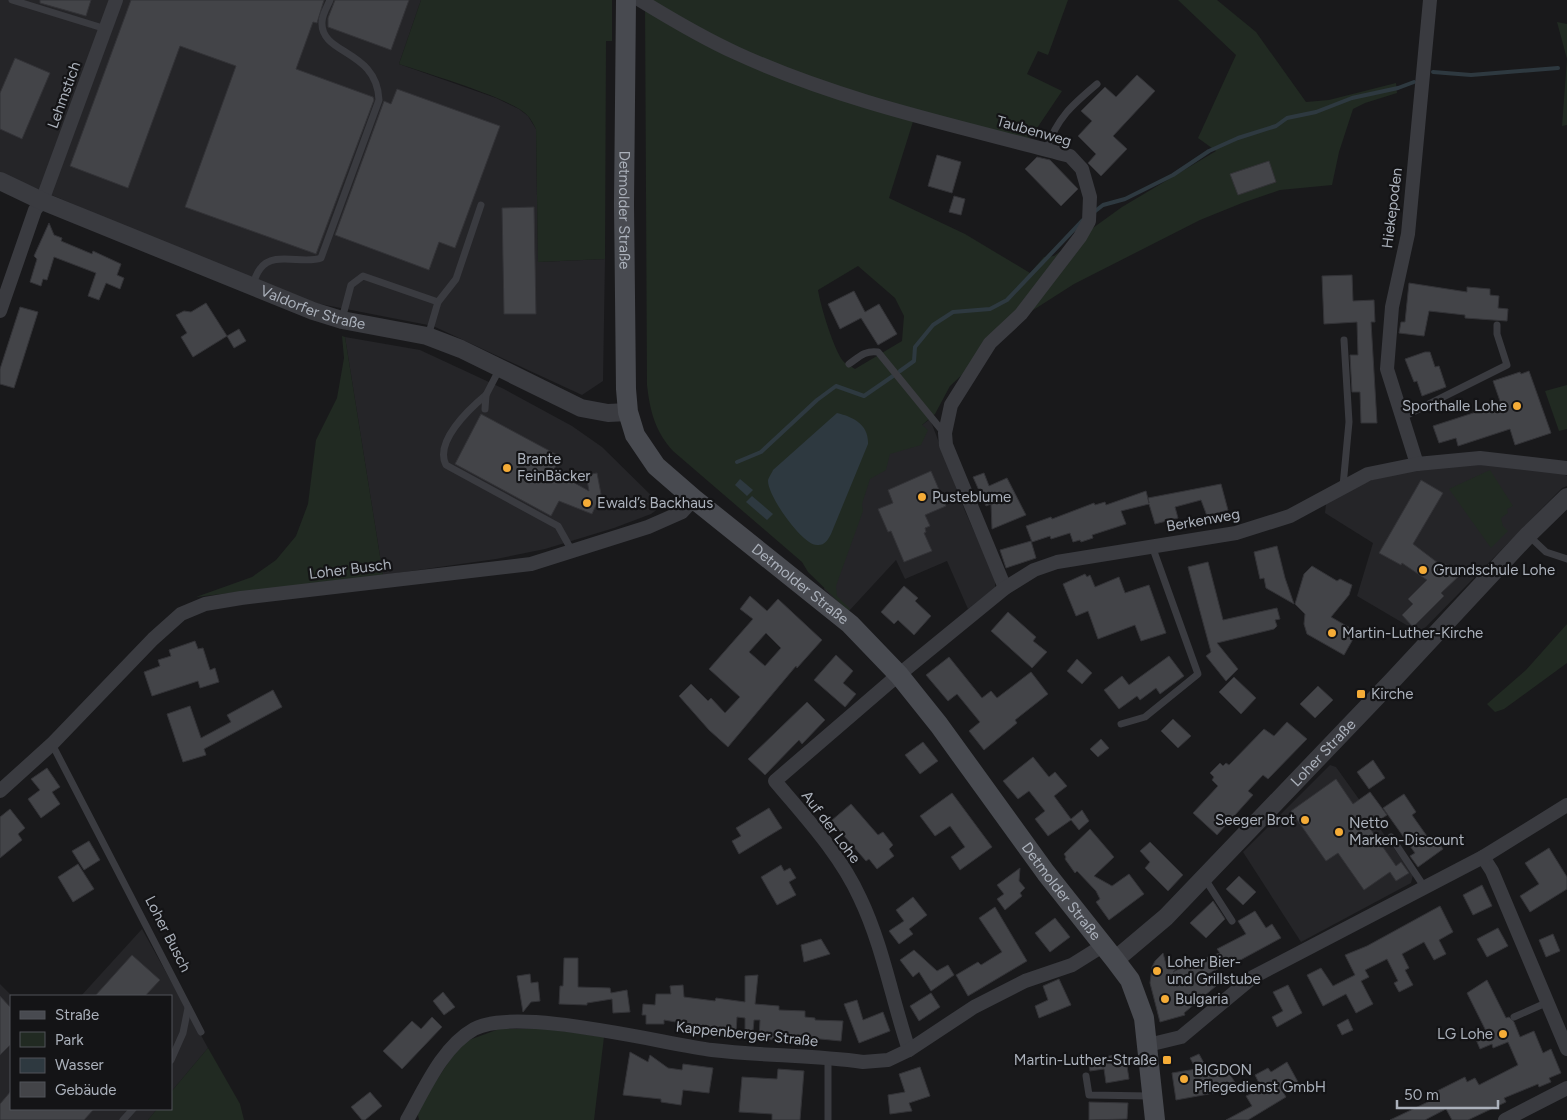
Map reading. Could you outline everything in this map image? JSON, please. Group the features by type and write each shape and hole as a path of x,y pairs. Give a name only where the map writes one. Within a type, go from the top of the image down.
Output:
{"main road":[{"name":"Detmolder Straße","path":"626,0 624,214 626,389 628,412 635,435 656,466 694,499 850,624 900,674 939,725 1046,873 1130,980 1144,1018 1155,1120"}],"street":[{"name":"Lehmstich","path":"0,311 35,210 42,201 116,0"},
{"name":"Taubenweg","path":"640,0 690,30 736,54 799,79 906,113 1070,156 1082,169 1090,197 1089,221 1080,237 1020,314 990,343 951,405 945,433 946,445 1005,588"},
{"name":"Hiekepoden","path":"1417,464 1387,369 1392,307 1408,234 1430,0"},
{"name":"Valdorfer Straße","path":"0,181 42,201 252,288 342,320 428,336 461,349 581,408 608,413 628,412"},
{"name":"Berkenweg","path":"900,674 1005,588 1034,570 1057,562 1152,545 1236,533 1290,516 1368,474 1417,464 1480,458 1567,468"},
{"name":"Loher Straße","path":"1109,952 1166,917 1393,680 1528,535 1567,497"},
{"name":"Loher Busch","path":"0,791 52,744 153,639 181,614 205,604 531,564 648,527 682,512 694,499"},
{"name":"Auf der Lohe","path":"900,674 775,781 835,854 860,898 877,941 909,1050"},
{"path":"1148,1045 1181,1038 1253,977 1425,889 1483,857 1567,804"},
{"path":"1483,857 1492,871 1567,1049"},
{"name":"Kappenberger Straße","path":"407,1120 449,1052 473,1030 495,1022 548,1024 713,1050 863,1062 888,1060 909,1050 974,1007 1025,981 1109,952"},
{"path":"1505,1120 1567,1088"}],"lane":[{"path":"12,0 106,30"},
{"path":"252,288 260,268 266,263 290,259 313,261 321,258 379,100 378,88 371,72 360,60 332,44 324,34 322,22 330,0"},
{"path":"1046,150 1053,131 1068,107 1097,84"},
{"path":"428,336 438,302 456,279 481,205"},
{"path":"342,320 351,285 363,276 438,302"},
{"path":"1403,417 1507,365 1497,334 1498,325"},
{"path":"1343,486 1350,422 1344,340"},
{"path":"849,364 870,351 878,352 945,433"},
{"path":"485,409 486,396 500,368"},
{"path":"486,396 461,416 443,450 442,458 446,465 558,526 572,551"},
{"path":"1528,535 1546,552 1567,559"},
{"path":"1121,724 1145,717 1198,674 1152,545"},
{"name":"Loher Busch","path":"52,744 201,1032"},
{"path":"1391,837 1425,889"},
{"path":"1204,877 1232,921"},
{"path":"1514,1017 1548,1002"},
{"path":"172,1058 180,1040 188,1008"},
{"path":"828,1059 828,1120"},
{"path":"1086,1076 1089,1095 1153,1096"},
{"path":"123,1120 132,1110"}],"shaded area":[{"path":"0,0 421,0 399,64 496,98 519,109 528,116 536,129 538,262 605,259 603,381 582,395 433,326 315,303 279,292 0,173"},
{"path":"345,337 420,350 504,389 572,426 602,447 662,506 651,514 614,528 545,549 496,559 383,575"},
{"path":"930,419 965,511 995,578 995,588 968,609 947,561 905,579 896,560 848,612 824,589 881,447 901,441"},
{"name":"Grundschule Lohe","path":"1479,462 1564,474 1567,476 1567,486 1562,488 1420,633 1357,596 1373,543 1325,513 1326,504 1351,489 1372,480 1411,470"},
{"path":"1330,765 1336,767 1413,875 1411,883 1301,942 1243,852"},
{"path":"142,929 208,1048 172,1091 172,995 82,995"},
{"path":"0,984 11,995 10,1110 156,1110 148,1120 0,1120"}],"green space":[{"path":"421,0 612,0 612,41 606,41 605,259 538,262 536,129 528,116 505,102 399,64"},
{"path":"645,0 1068,0 1048,55 1038,51 1027,74 1062,91 1029,140 916,112 889,198 965,234 1030,273 1044,257 1054,256 1122,207 1216,151 1198,138 1236,55 1178,0 1217,0 1256,32 1306,102 1329,100 1396,83 1397,93 1365,103 1353,109 1339,152 1332,185 1280,190 1242,203 1200,220 1074,284 1027,314 950,386 935,414 922,425 928,430 921,445 890,454 886,470 870,479 862,504 863,511 836,586 837,596 850,609 848,611 808,572 802,562 673,451 662,436 654,420 647,385","holes":["858,266 895,298 904,316 902,341 855,369 845,363 833,340 818,290"]},
{"path":"1557,22 1567,24 1567,59"},
{"path":"1567,59 1567,125 1562,126"},
{"path":"342,336 345,337 383,575 196,597 252,577 276,560 296,536 308,504 316,440 337,398 344,358"},
{"path":"1567,385 1567,429 1559,431 1545,391"},
{"path":"1490,470 1513,506 1507,509 1508,513 1501,518 1503,526 1508,531 1491,548 1449,489"},
{"path":"1567,624 1567,663 1504,709 1495,712 1487,704 1526,670"},
{"path":"499,1029 549,1029 604,1037 594,1120 419,1120 417,1110 461,1043"},
{"path":"208,1048 240,1104 244,1120 148,1120 156,1110 172,1110 172,1091"}],"water":[{"path":"837,413 855,420 863,427 868,437 868,444 831,534 824,544 817,545 803,537 787,519 769,488 768,480 773,470"},
{"path":"740,479 753,490 747,496 735,485"},
{"path":"752,496 773,514 767,520 746,502"}],"building":[{"path":"40,0 91,0 86,16 40,3"},
{"path":"131,0 324,0 317,23 313,22 296,69 373,97 374,100 316,254 185,207 236,66 180,46 128,188 70,166"},
{"path":"335,0 409,0 391,50 328,27 328,18"},
{"path":"15,58 50,73 22,139 0,129 0,93"},
{"path":"1137,75 1155,91 1113,136 1127,149 1101,176 1088,163 1096,154 1078,136 1092,121 1081,111 1105,87 1116,97"},
{"path":"397,89 500,126 455,248 439,242 429,270 335,235 384,101 391,104"},
{"path":"937,155 961,162 952,193 928,186"},
{"path":"1037,157 1050,160 1078,189 1061,206 1025,169"},
{"path":"1269,161 1276,182 1238,195 1230,174"},
{"path":"954,196 965,199 961,215 949,212"},
{"path":"534,207 536,314 504,314 502,208"},
{"path":"49,223 54,235 62,238 61,241 92,254 93,251 121,264 117,275 124,278 120,289 106,283 99,300 88,296 96,273 54,257 47,280 43,279 41,286 30,282 37,259 34,256"},
{"path":"1352,275 1353,301 1374,300 1375,322 1371,322 1377,423 1361,423 1360,392 1352,392 1350,355 1358,355 1357,322 1324,324 1322,276"},
{"path":"1409,283 1467,292 1467,287 1490,289 1490,295 1499,296 1498,308 1508,309 1507,321 1465,318 1465,315 1429,311 1424,336 1399,333 1401,322 1405,322"},
{"path":"854,291 865,312 879,304 897,334 878,345 861,318 840,329 828,304"},
{"path":"206,303 227,336 193,357 181,337 187,333 176,315 184,311 191,312"},
{"path":"20,307 38,312 14,388 0,384 0,369"},
{"path":"239,329 246,341 234,348 227,336"},
{"path":"1430,352 1435,367 1439,366 1446,387 1422,396 1417,381 1414,382 1405,359"},
{"path":"1529,371 1551,433 1515,445 1510,429 1458,446 1456,438 1439,443 1433,426 1501,404 1493,381"},
{"name":"Brante FeinBäcker","path":"481,414 561,457 553,471 589,491 586,475 597,473 601,494 592,514 559,501 551,516 455,464"},
{"path":"931,471 946,506 925,515 930,526 925,528 926,532 924,533 932,551 904,562 891,531 888,532 878,509 893,503 888,490"},
{"path":"984,473 989,486 1007,478 1026,515 992,529 991,504 986,506 973,477"},
{"path":"1421,480 1443,493 1413,544 1442,566 1446,564 1459,576 1441,593 1444,596 1413,627 1402,615 1413,604 1408,599 1427,580 1402,563 1401,565 1379,553"},
{"path":"1221,484 1228,510 1207,516 1201,500 1175,507 1178,518 1155,524 1149,504 1121,511 1126,524 1092,535 1093,538 1081,542 1080,540 1073,542 1070,533 1051,539 1050,536 1032,542 1026,526 1051,517 1052,519 1094,503 1095,505 1105,502 1106,505 1146,491 1149,503 1148,498"},
{"path":"1031,541 1036,558 1006,568 1000,550"},
{"path":"1277,546 1294,604 1266,588 1264,578 1260,579 1254,552"},
{"path":"1208,562 1223,620 1277,608 1280,619 1275,620 1277,626 1274,629 1217,643 1238,669 1226,681 1206,656 1211,652 1188,567"},
{"path":"1312,566 1337,581 1340,579 1352,585 1349,595 1331,617 1357,632 1344,655 1307,634 1304,624 1305,614 1295,604 1304,574"},
{"path":"1085,574 1087,577 1090,575 1095,587 1119,577 1125,593 1149,585 1166,633 1141,641 1135,625 1098,639 1088,611 1076,616 1063,584"},
{"path":"904,586 918,598 915,601 931,616 914,635 898,620 894,624 881,612"},
{"path":"750,596 767,611 778,599 822,640 797,668 796,666 728,747 709,730 679,696 691,684 708,701 711,698 725,713 740,697 709,669 753,619 740,609","holes":["766,633 781,648 765,666 749,652"]},
{"path":"1008,612 1036,637 1033,641 1047,652 1032,668 991,631"},
{"path":"195,641 198,649 203,648 210,670 215,668 219,682 200,688 198,681 152,696 144,672 160,666 158,660 171,656 169,650"},
{"path":"836,655 853,671 843,683 856,694 845,707 814,680"},
{"path":"1169,656 1184,676 1160,694 1156,688 1140,700 1137,696 1119,709 1104,690 1122,676 1129,685"},
{"path":"949,657 982,698 991,691 997,698 1031,672 1048,694 1015,720 1017,723 984,750 969,731 980,722 957,694 948,701 926,675"},
{"path":"1077,659 1092,673 1082,684 1067,671"},
{"path":"1234,677 1256,698 1241,714 1219,692"},
{"path":"1318,686 1333,700 1315,718 1300,704"},
{"path":"273,690 282,707 204,749 206,755 183,762 167,714 190,706 201,738 231,722 227,715"},
{"path":"807,702 825,720 802,744 799,740 765,775 748,759"},
{"path":"1173,719 1191,736 1178,748 1161,731"},
{"path":"1287,722 1307,739 1268,779 1263,775 1248,791 1253,795 1217,835 1193,813 1218,786 1212,780 1214,777 1210,773 1220,763 1223,766 1226,763 1229,765 1264,729 1274,736"},
{"path":"1101,739 1109,748 1098,757 1090,749"},
{"path":"923,742 938,761 920,774 905,755"},
{"path":"1033,757 1049,777 1055,772 1067,786 1054,796 1071,819 1082,810 1089,821 1079,830 1071,820 1048,836 1035,819 1045,811 1029,791 1018,799 1003,781"},
{"path":"1373,760 1385,778 1369,789 1357,772"},
{"path":"47,768 60,787 52,792 60,804 41,818 28,799 40,790 31,779"},
{"name":"Netto Marken-Discount","path":"1336,779 1353,804 1370,792 1387,815 1369,827 1396,866 1401,862 1409,873 1396,881 1390,872 1364,890 1338,853 1326,861 1291,811"},
{"path":"952,793 992,847 960,870 951,857 965,847 950,826 935,836 920,816"},
{"path":"1404,794 1416,812 1412,815 1429,839 1434,836 1443,849 1418,867 1410,856 1415,853 1383,808"},
{"path":"851,804 878,835 883,832 893,845 889,849 894,856 877,869 869,859 866,861 831,821"},
{"path":"769,808 782,828 739,854 732,841 741,836 736,828"},
{"path":"10,809 25,828 18,834 22,840 0,858 0,817"},
{"path":"1090,829 1114,857 1094,876 1112,886 1129,874 1144,894 1109,920 1096,902 1100,899 1096,891 1077,871 1075,873 1065,859 1064,854"},
{"path":"89,841 100,860 84,870 72,851"},
{"path":"1150,842 1183,875 1168,891 1145,868 1150,862 1140,851"},
{"path":"1549,848 1567,877 1567,889 1530,912 1520,896 1539,884 1525,863"},
{"path":"78,864 94,889 73,902 58,877"},
{"path":"781,865 784,871 790,868 796,878 789,882 796,895 777,905 761,877"},
{"path":"1020,868 1019,881 1025,888 1020,893 1022,896 1005,910 997,899 1004,894 997,885"},
{"path":"1239,876 1256,892 1243,905 1226,889"},
{"path":"1482,885 1492,906 1473,915 1463,895"},
{"path":"913,897 927,915 909,929 913,934 899,944 889,931 904,921 896,910"},
{"path":"1213,901 1225,919 1206,938 1190,923"},
{"path":"1440,906 1453,932 1439,940 1446,954 1434,960 1424,942 1402,954 1409,968 1405,970 1413,985 1399,992 1394,983 1398,981 1387,959 1365,970 1369,977 1361,981 1373,1004 1356,1013 1346,994 1323,1006 1307,975 1321,968 1333,986 1355,975 1345,955 1367,946"},
{"path":"995,907 1027,961 968,996 956,975 978,962 981,965 1002,952 979,918"},
{"path":"1255,911 1266,928 1272,924 1281,938 1233,964 1231,962 1208,974 1216,986 1184,1013 1185,1015 1160,1022 1150,983 1152,967 1155,961 1163,953 1167,968 1180,965 1173,972 1193,962 1220,953 1217,949 1246,934 1238,921"},
{"path":"1055,918 1070,937 1050,952 1035,933"},
{"path":"1498,928 1508,946 1487,957 1477,939"},
{"path":"1553,934 1560,951 1546,957 1539,940"},
{"path":"821,939 830,954 804,962 801,945"},
{"path":"914,950 937,971 948,965 954,975 931,991 919,972 913,977 900,960"},
{"path":"132,955 160,980 146,995 96,995"},
{"path":"564,958 578,958 578,987 610,988 611,993 627,990 630,1012 613,1013 612,999 587,1003 587,1005 559,1004 560,986 563,986"},
{"path":"530,974 531,983 538,982 540,1001 531,1002 523,1012 517,976"},
{"path":"758,975 755,1004 779,1006 779,1010 805,1011 805,1017 815,1018 815,1020 843,1021 841,1041 779,1035 778,1040 759,1039 760,1020 754,1020 753,1031 745,1031 745,1018 737,1017 736,1032 664,1020 664,1024 646,1024 646,1015 642,1015 643,1004 655,1005 656,994 671,994 670,986 683,985 684,997 715,1001 716,998 745,1002 745,976"},
{"path":"1059,979 1071,1005 1039,1018 1035,1006 1048,1000 1043,986"},
{"path":"1487,980 1506,1018 1509,1017 1514,1022 1520,1037 1534,1031 1543,1053 1551,1049 1561,1073 1549,1078 1551,1082 1539,1087 1538,1084 1504,1098 1506,1102 1468,1120 1452,1120 1446,1109 1425,1120 1390,1120 1432,1100 1429,1095 1465,1077 1467,1082 1475,1078 1479,1085 1518,1065 1508,1042 1493,1048 1492,1044 1480,1049 1475,1037 1486,1031 1467,993"},
{"path":"1288,985 1302,1013 1277,1027 1272,1017 1283,1011 1273,992"},
{"path":"443,992 455,1007 444,1015 433,1001"},
{"path":"931,993 940,1007 919,1021 910,1006"},
{"path":"0,996 10,1007 10,1045 0,1055"},
{"path":"857,1000 863,1020 883,1012 890,1031 859,1043 844,1004"},
{"path":"432,1017 442,1027 402,1069 383,1051 412,1021 421,1029"},
{"path":"1348,1019 1353,1030 1342,1035 1337,1025"},
{"path":"630,1052 648,1062 650,1055 668,1068 682,1070 683,1064 713,1068 709,1093 683,1090 681,1105 661,1102 661,1099 623,1095"},
{"path":"1125,1053 1129,1079 1106,1083 1104,1069 1090,1071 1088,1060"},
{"path":"1199,1054 1211,1076 1225,1067 1236,1084 1225,1091 1176,1100 1172,1073 1196,1069 1190,1058"},
{"path":"1287,1062 1298,1082 1283,1092 1286,1097 1248,1120 1226,1120 1252,1106 1246,1096 1262,1089 1255,1075 1268,1068 1271,1072"},
{"path":"920,1067 930,1096 909,1103 912,1111 890,1114 888,1095 905,1092 899,1074"},
{"path":"778,1069 804,1071 800,1120 772,1120 772,1114 739,1112 742,1077 777,1079"},
{"path":"10,1092 10,1110 93,1110 84,1120 0,1120 0,1104"},
{"path":"370,1092 382,1106 365,1120 362,1120 351,1107"},
{"path":"1089,1102 1128,1103 1127,1119 1089,1120"}],"waterway":[{"path":"1433,72 1471,75 1558,68"},
{"path":"1094,212 1103,205 1125,199 1173,175 1209,151 1238,138 1276,126 1287,118 1316,112 1352,98 1398,88 1414,82"},
{"path":"900,371 914,361 915,347 933,325 953,312 990,309 1007,300 1083,220"},
{"path":"737,462 761,452 817,400 836,386 864,396 893,376"}],"place":[{"name":"Sporthalle Lohe","path":"1517,406"},
{"name":"Brante FeinBäcker","path":"507,468"},
{"name":"Pusteblume","path":"922,497"},
{"name":"Ewald’s Backhaus","path":"587,503"},
{"name":"Grundschule Lohe","path":"1423,570"},
{"name":"Martin-Luther-Kirche","path":"1332,633"},
{"name":"Kirche","path":"1361,694"},
{"name":"Seeger Brot","path":"1305,820"},
{"name":"Netto Marken-Discount","path":"1339,832"},
{"name":"Loher Bier- und Grillstube","path":"1157,971"},
{"name":"Bulgaria","path":"1165,999"},
{"name":"LG Lohe","path":"1503,1034"},
{"name":"Martin-Luther-Straße","path":"1167,1060"},
{"name":"BIGDON Pflegedienst GmbH","path":"1184,1079"}]}
